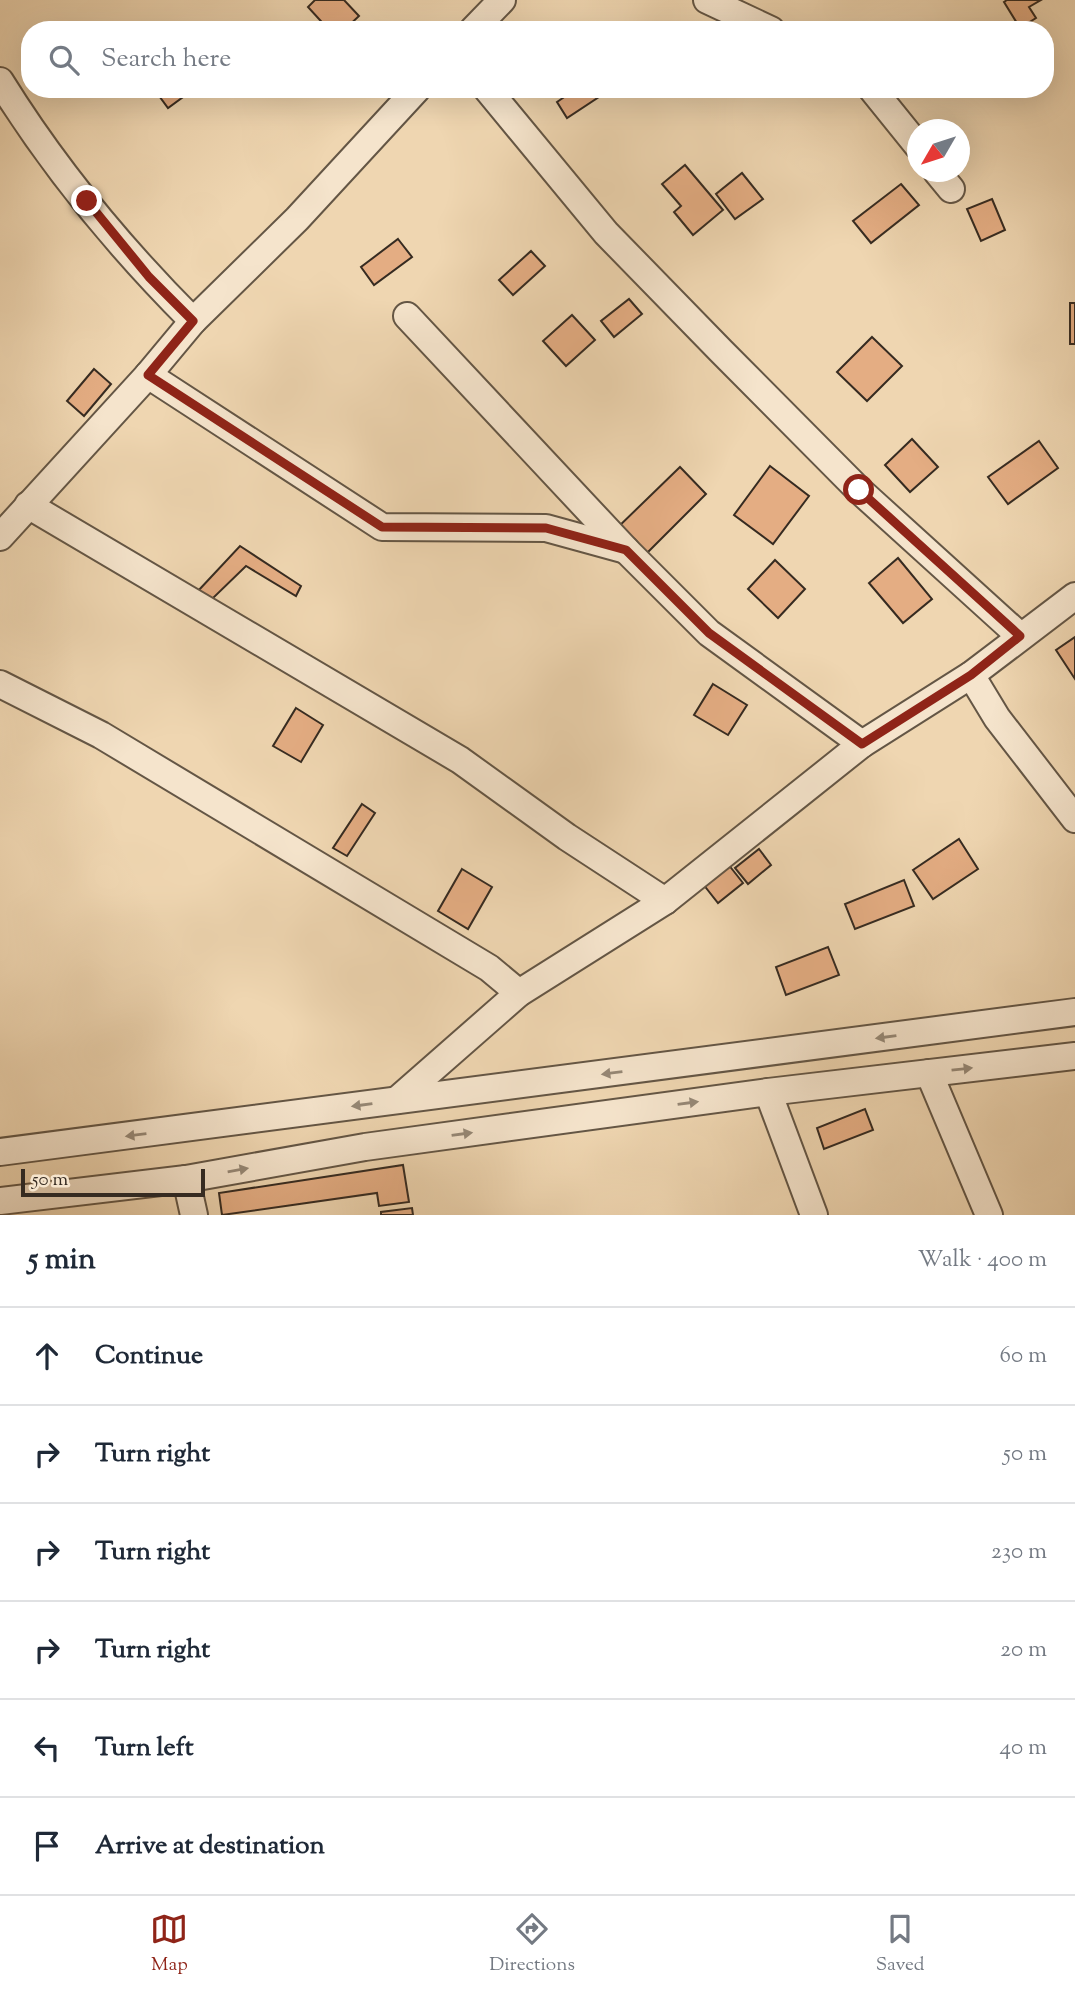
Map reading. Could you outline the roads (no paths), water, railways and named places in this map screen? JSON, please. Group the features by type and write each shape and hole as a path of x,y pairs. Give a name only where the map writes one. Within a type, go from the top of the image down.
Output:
{"street":[{"path":"482,21 502,0"},
{"path":"707,0 752,21"},
{"path":"0,81 53,159 149,277 193,321"},
{"path":"0,537 148,375 193,321 297,219 409,98"},
{"path":"494,98 606,233 721,351 859,490 1020,636"},
{"path":"879,98 907,132"},
{"path":"407,316 626,550 709,633 862,744"},
{"path":"148,375 382,527 546,528 626,550"},
{"path":"28,505 460,760 567,837 665,901"},
{"path":"397,1100 519,993 665,901 862,744 971,675 1075,596"},
{"path":"971,675 997,718 1075,819"},
{"path":"0,684 101,735 489,968 519,993"},
{"path":"0,1152 1075,1012"},
{"path":"0,1201 186,1179 365,1147 768,1092 1075,1056"},
{"path":"929,1073 989,1215"},
{"path":"768,1092 814,1215"},
{"path":"186,1179 194,1215"}]}
